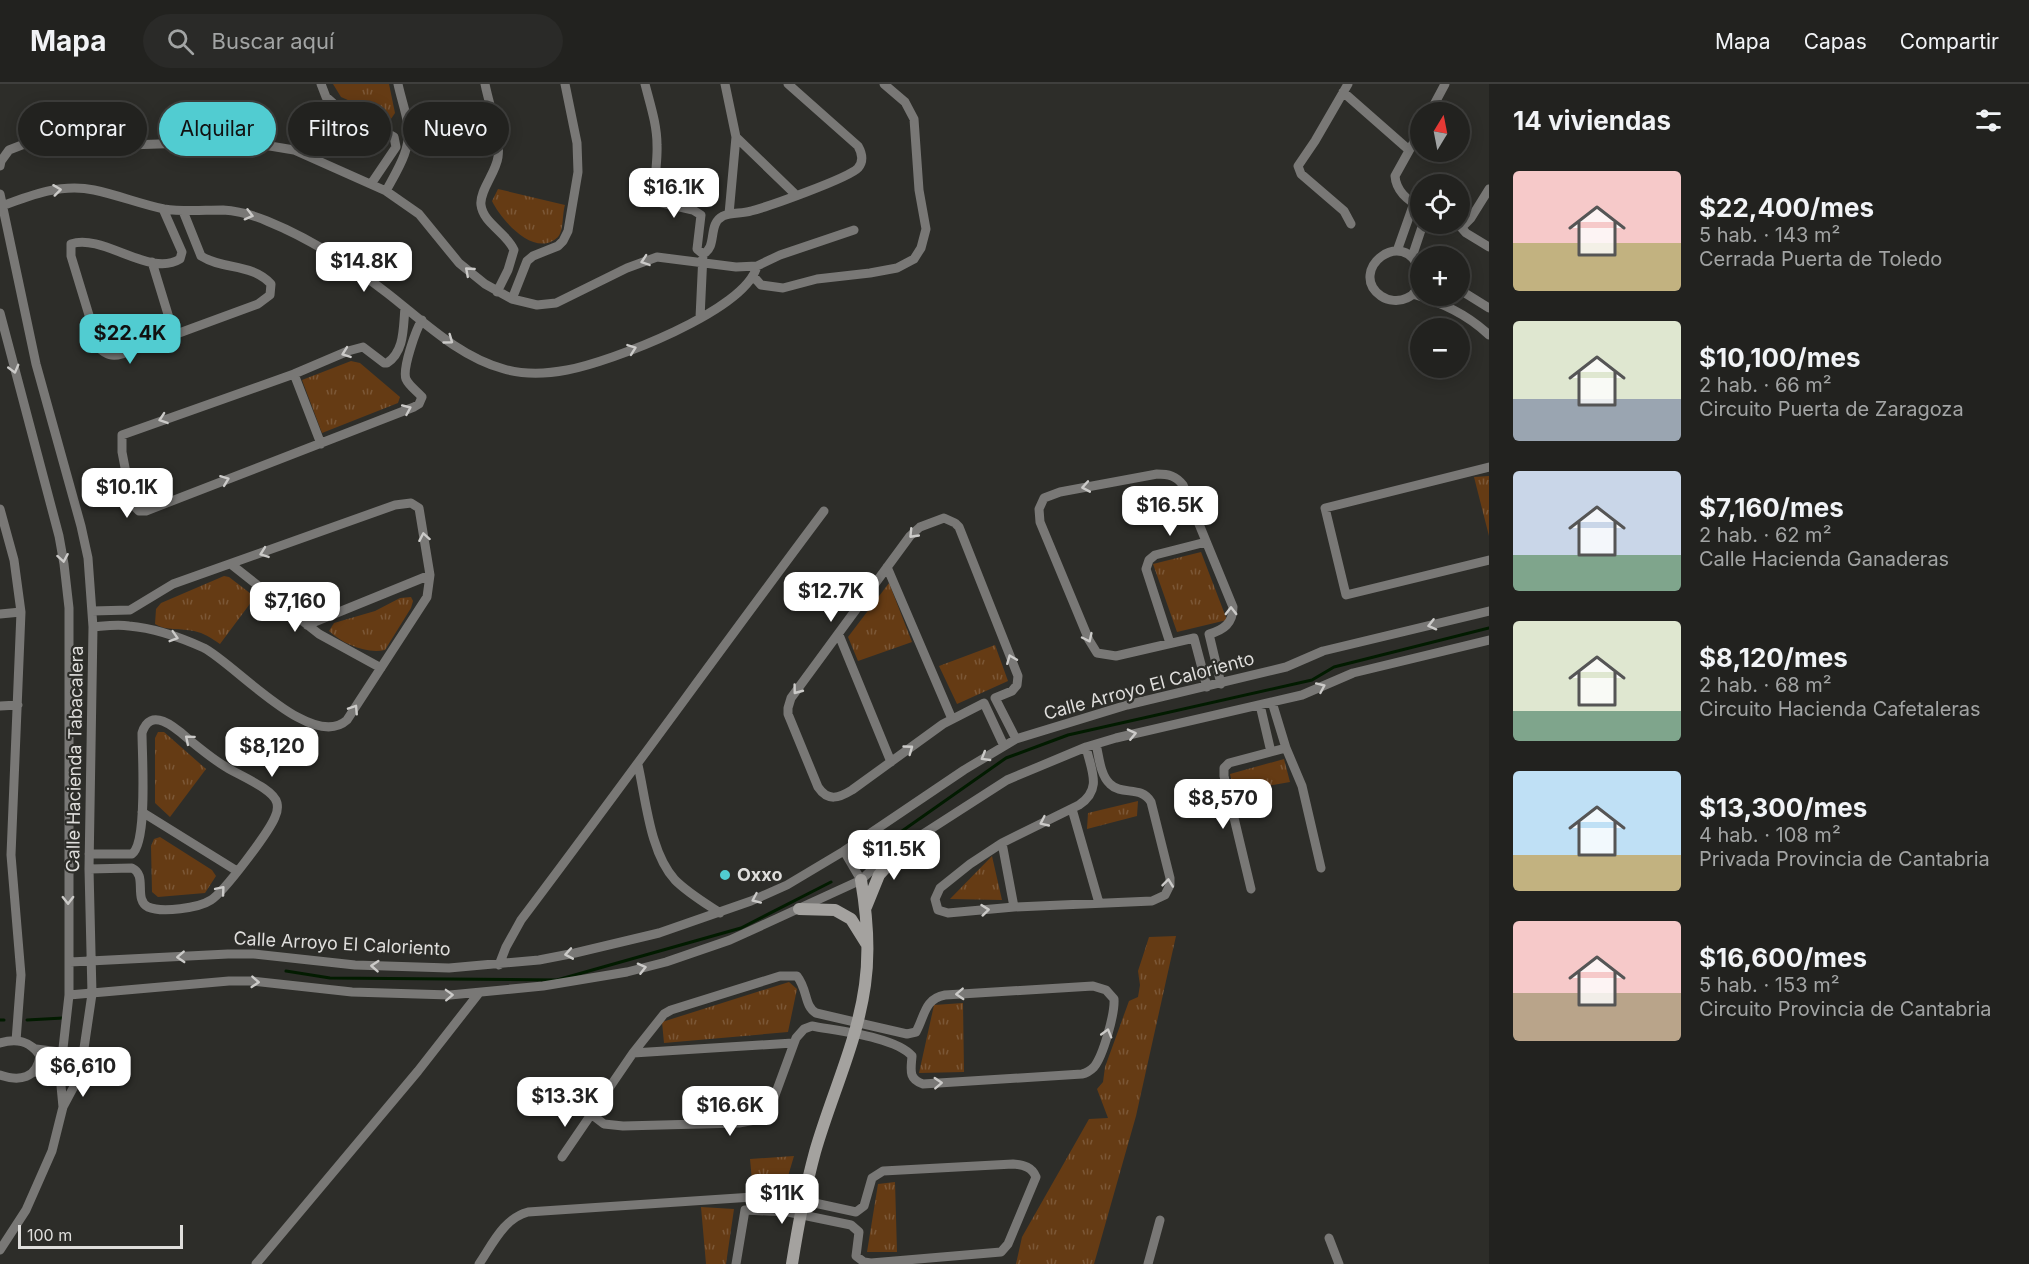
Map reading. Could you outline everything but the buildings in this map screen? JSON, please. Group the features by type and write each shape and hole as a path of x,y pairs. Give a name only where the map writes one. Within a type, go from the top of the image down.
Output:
{"street":[{"path":"321,84 326,97 334,104 394,137 396,147 371,184"},
{"path":"386,191 403,158 409,136 398,84"},
{"path":"484,84 499,150 496,166 481,205 488,218 507,238 514,250 508,270 497,292"},
{"path":"512,299 527,261 533,256 558,246 568,231 578,164 575,134 565,84"},
{"path":"645,84 655,123 657,142 655,188 658,202 693,210 701,215 697,249 703,258"},
{"path":"725,84 736,136 729,214"},
{"path":"700,318 703,258 711,247 716,223 729,214 753,211 858,168 862,156 853,142 788,84"},
{"path":"754,277 761,285 783,288 817,279 870,273 897,268 914,258 921,248 926,229 919,190 914,119 905,102 884,84"},
{"path":"1435,102 1445,84"},
{"path":"1351,224 1344,211 1301,174 1298,166 1345,88 1409,150 1395,176 1400,191 1410,199"},
{"path":"736,136 796,195"},
{"path":"0,166 9,150 40,140 78,140 129,145 218,142 258,144 294,150 386,191 418,214 470,273 497,292 512,299 537,305 556,303 627,268 657,257 703,258 736,267 757,266 780,255 854,230"},
{"path":"2,206 49,190 77,188 92,189 163,208 183,211 224,210 246,214 304,239 354,269 465,352 505,370 543,373 588,364 665,337 724,303 754,277 757,266"},
{"path":"1470,219 1489,189"},
{"name":"Calle Hacienda Tabacalera","path":"0,194 36,364 81,526 88,558 92,611 89,854 92,994 79,1077 63,1107"},
{"path":"163,208 182,255 180,259 170,264 128,256 92,243 71,244 71,256 99,348 105,354 116,356 258,304 270,296 272,290 268,281 257,273 214,262 201,256 183,211"},
{"path":"1397,251 1410,220"},
{"path":"1468,234 1489,247"},
{"path":"1410,256 1397,251 1389,252 1375,261 1371,268 1372,285 1376,292 1390,300 1406,299 1410,296"},
{"path":"152,262 174,334"},
{"path":"1470,296 1489,308"},
{"path":"1445,306 1461,312 1489,335"},
{"path":"405,308 400,347 398,353 387,363 363,347 348,351 294,374 122,435 122,452 132,504 139,511 146,511 419,404 422,397 408,382 404,372 416,331 422,320"},
{"path":"0,313 64,564 69,608 70,962 64,1053 60,1075 63,1107 52,1151 26,1210 0,1250"},
{"path":"294,374 321,444"},
{"path":"1489,467 1325,508 1346,595 1489,560"},
{"path":"1157,474 1173,476 1183,485 1233,607 1232,619 1228,625 1219,632 1209,634 1116,656 1097,652 1089,640 1040,522 1040,503 1044,498 1060,492 1157,474"},
{"path":"92,611 123,612 130,610 173,584 404,502 419,508 430,575 427,597 342,725 330,729 308,723 270,700 205,649 129,626 93,627"},
{"path":"0,509 3,529 16,570 21,612 11,855 21,975 16,1041"},
{"path":"500,965 506,947 521,920 824,511"},
{"path":"944,518 955,523 959,527 1018,676 1017,686 1012,691 952,719 843,796 837,798 826,796 818,787 788,714 788,708 791,698 887,567 910,536 920,527 944,518"},
{"path":"1170,643 1146,564 1155,555 1206,542"},
{"path":"232,564 331,642 381,668"},
{"path":"887,567 952,719"},
{"path":"307,625 430,575"},
{"name":"Calle Arroyo El Caloriento","path":"70,962 254,954 386,967 449,968 500,965 609,946 720,913 787,885 844,851 956,775 1016,739 1127,705 1286,667 1323,651 1489,611"},
{"path":"0,614 21,612"},
{"path":"839,634 891,762"},
{"path":"1209,634 1221,684"},
{"path":"1194,638 1208,687"},
{"path":"69,995 229,981 252,981 384,994 440,995 543,986 627,972 666,962 730,940 861,880 881,861 1007,780 1091,746 1302,695 1353,673 1489,640"},
{"path":"995,698 1016,739"},
{"path":"1272,702 1286,748 1302,786 1321,868"},
{"path":"984,703 1004,746"},
{"path":"0,706 18,705"},
{"path":"1260,705 1271,752"},
{"path":"89,854 132,854 136,851 140,840 142,812 142,733 148,723 154,720 174,726 218,762 266,790 275,798 277,804 275,818 237,871 220,892 209,902 201,905 162,909 145,904 141,899 140,875 136,870 132,868 89,868"},
{"path":"1091,746 1109,783 1120,790 1135,790 1147,796 1151,802 1170,879 1168,891 1160,899 1152,901 948,913 938,910 935,899 940,888 1002,843 1072,808 1088,797 1094,786 1091,746"},
{"path":"1251,889 1224,768 1228,763 1286,748"},
{"path":"638,765 652,831 664,865 685,889 720,913"},
{"path":"1072,808 1099,903"},
{"path":"142,812 237,871"},
{"path":"1002,843 1014,908"},
{"path":"866,909 879,875 907,844"},
{"path":"792,1264 800,1215 815,1152 855,1029 865,983 866,909 861,880 844,851"},
{"path":"0,855 11,855"},
{"path":"799,909 836,910 851,919 867,945"},
{"path":"562,1157 591,1114 633,1053 664,1014 780,976 797,976 804,985 808,1005 812,1011 821,1015 855,1029 887,1042 902,1047 912,1056 911,1075 914,1080 923,1084 1082,1074 1093,1069 1098,1061 1112,1014 1114,999 1106,990 1093,986 945,995 938,996 926,1006 919,1028 913,1033 907,1034 855,1029 807,1027 793,1043 771,1106 760,1119 739,1123 617,1126 604,1124 591,1114"},
{"path":"256,1264 418,1071 479,993"},
{"path":"0,1043 16,1041 29,1044 40,1056 39,1067 22,1078 8,1078 0,1075"},
{"path":"633,1053 793,1043"},
{"path":"36,1049 83,1055"},
{"path":"34,1072 79,1077"},
{"path":"478,1264 507,1223 518,1214 543,1210 778,1197 856,1212 864,1206 872,1178 883,1171 1013,1164 1028,1167 1034,1171 1036,1177 1008,1244 1001,1252 995,1254 864,1262 856,1256 859,1232 851,1225 768,1210 745,1210"},
{"path":"736,1264 745,1210 742,1198"},
{"path":"1148,1264 1160,1220"},
{"path":"1329,1238 1339,1264"}],"green space":[{"path":"333,84 389,84 395,113 391,119 391,102 352,102 341,97"},
{"path":"498,189 565,205 558,237 549,243 539,243 529,240 511,227 492,201"},
{"path":"351,361 360,363 400,397 398,403 322,433 302,380"},
{"path":"1489,476 1489,536 1474,477"},
{"path":"1201,552 1227,620 1177,632 1153,564"},
{"path":"224,576 229,577 255,597 220,644 198,632 164,628 155,624 156,609 161,603"},
{"path":"889,583 912,642 858,661 848,637"},
{"path":"411,597 413,601 411,608 385,650 370,651 355,647 329,631 334,623 375,611 400,598"},
{"path":"995,645 1008,681 957,704 939,666"},
{"path":"158,732 164,732 206,769 170,817 155,803 155,738"},
{"path":"1284,759 1290,782 1234,792 1230,774"},
{"path":"1138,801 1137,816 1087,829 1088,813"},
{"path":"160,837 212,870 216,876 205,893 158,897 152,892 151,846 154,839"},
{"path":"992,856 1002,900 950,899"},
{"path":"1176,936 1136,1116 1094,1264 1016,1264 1022,1237 1089,1119 1108,1118 1097,1089 1103,1082 1105,1067 1129,1001 1138,997 1140,985 1138,971 1149,937"},
{"path":"789,982 797,989 788,1032 664,1043 662,1022"},
{"path":"963,1003 964,1072 919,1073 934,1005"},
{"path":"794,1156 786,1183 782,1188 753,1191 750,1159"},
{"path":"895,1182 897,1252 867,1252 878,1184"},
{"path":"701,1207 734,1209 726,1264 706,1264"}],"waterway":[{"path":"875,850 1006,758 1068,735 1312,680 1334,667 1489,628"},
{"path":"286,971 330,978 557,980 741,928 831,882"},
{"path":"27,1020 63,1018"}],"place":[{"name":"Oxxo","path":"725,875"}]}
